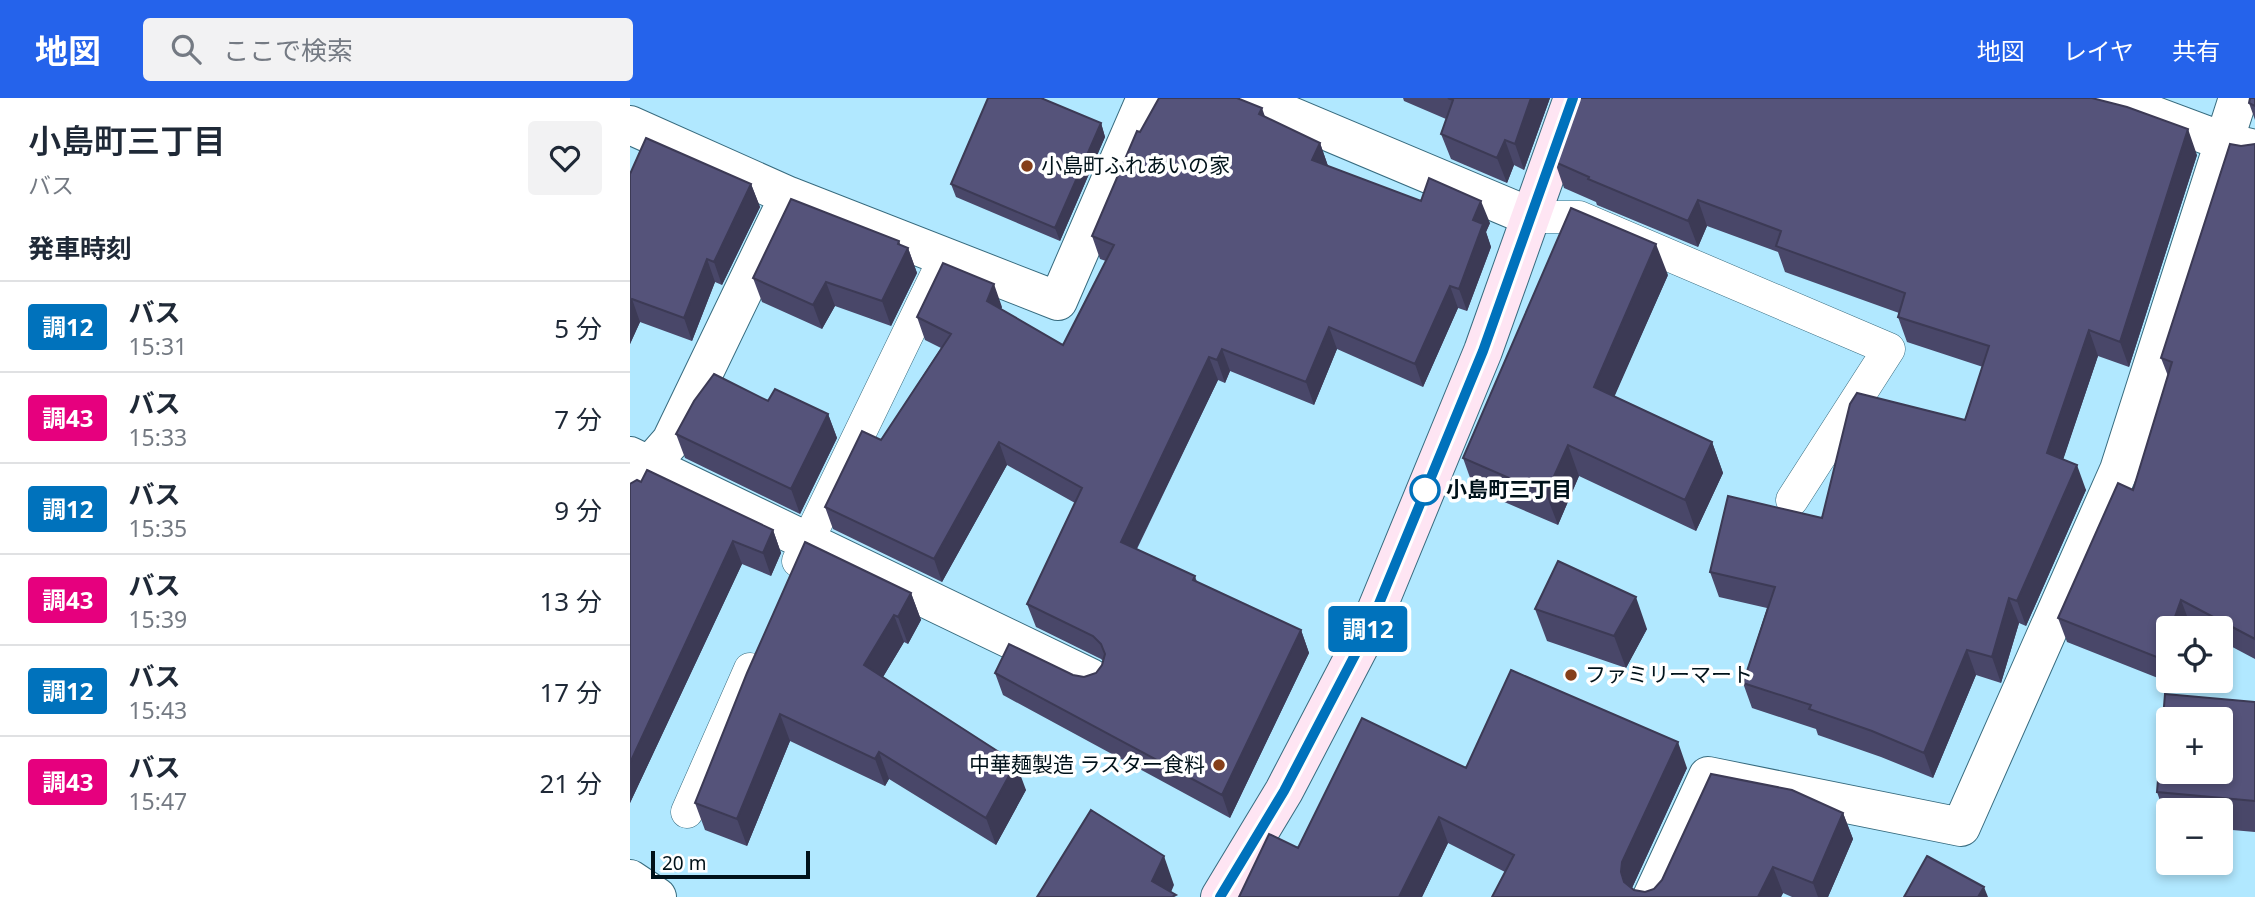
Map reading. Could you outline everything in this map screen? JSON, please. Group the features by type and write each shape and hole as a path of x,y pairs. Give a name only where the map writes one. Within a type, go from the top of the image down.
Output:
{"main road":[{"path":"1220,897 1284,791 1369,628 1483,351 1573,98"}],"street":[{"path":"630,125 789,196 1058,301 1146,98"},
{"path":"1248,98 1531,217"},
{"path":"2107,98 2240,145"},
{"path":"1652,897 1708,776 1961,827 2119,470 2240,145 2238,98"},
{"path":"789,196 671,440 636,470 807,541 1091,678"},
{"path":"630,878 657,897"}],"lane":[{"path":"1531,217 1579,217 1889,349 1792,500"},
{"path":"785,590 945,257"},
{"path":"687,812 763,640"}],"building":[{"name":"小島町ふれあいの家","path":"988,98 1041,98 1101,123 1055,228 951,184"},
{"path":"1159,98 1237,98 1262,108 1259,114 1320,143 1312,160 1421,201 1429,178 1481,201 1473,220 1483,224 1459,289 1450,286 1415,364 1329,327 1306,382 1222,349 1217,360 1209,357 1121,542 1195,576 1193,580 1301,630 1222,795 995,673 1009,644 1073,675 1084,677 1096,673 1102,665 1105,654 1101,644 1093,636 1027,604 1082,488 999,442 934,559 825,507 862,431 881,440 951,334 917,317 943,263 994,284 987,301 1063,345 1114,245 1092,236 1137,131 1140,132"},
{"path":"1448,98 1531,98 1515,144 1505,140 1497,158 1441,134 1453,100"},
{"path":"1578,98 2092,98 2127,107 2188,129 2120,342 2089,330 2047,453 2077,465 2017,601 2009,598 1992,657 1967,650 1924,753 1809,709 1811,705 1743,683 1775,587 1710,572 1728,496 1822,518 1850,404 1857,393 1965,420 1989,346 1898,317 1905,293 1776,246 1781,231 1698,200 1688,221 1588,179 1589,177 1555,162"},
{"path":"2250,98 2255,98 2255,106 2249,103"},
{"path":"646,138 751,184 714,262 707,259 684,318 632,299 630,302 630,174"},
{"path":"2230,144 2255,144 2255,639 2233,627 2233,616 2211,616 2181,600 2175,616 2156,616 2156,657 2058,618 2118,483 2133,490 2172,362 2161,358"},
{"path":"791,199 899,241 898,244 908,248 882,301 826,282 813,305 753,278"},
{"path":"1571,208 1656,244 1594,387 1712,442 1685,500 1568,445 1546,494 1463,458"},
{"path":"714,374 768,401 775,389 828,414 791,489 676,434 694,401"},
{"path":"647,470 773,530 763,553 733,541 630,763 630,484 637,480 641,482"},
{"path":"805,542 911,593 898,617 894,615 864,665 1016,763 986,818 879,752 875,759 780,714 737,819 695,803 747,673"},
{"path":"1558,561 1636,597 1614,636 1535,609"},
{"path":"1511,670 1678,742 1622,862 1624,882 1634,890 1645,892 1654,889 1662,880 1711,774 1792,790 1843,813 1813,883 1773,867 1758,897 1492,897 1514,855 1439,817 1399,897 1239,897 1269,834 1298,848 1362,718 1466,768"},
{"path":"2165,694 2255,702 2255,801 2157,792 2158,784 2233,784 2233,707 2164,707"},
{"path":"1091,810 1164,856 1152,881 1176,895 1037,897"},
{"path":"1927,856 1984,887 1978,897 1904,897"}],"bus line":[{"name":"調12","path":"1220,897 1284,791 1369,628 1483,351 1573,98"}],"place":[{"name":"小島町ふれあいの家","path":"1027,166"},
{"name":"小島町三丁目","path":"1425,490"},
{"name":"ファミリーマート","path":"1571,675"},
{"name":"中華麺製造 ラスター食料","path":"1219,765"}]}
